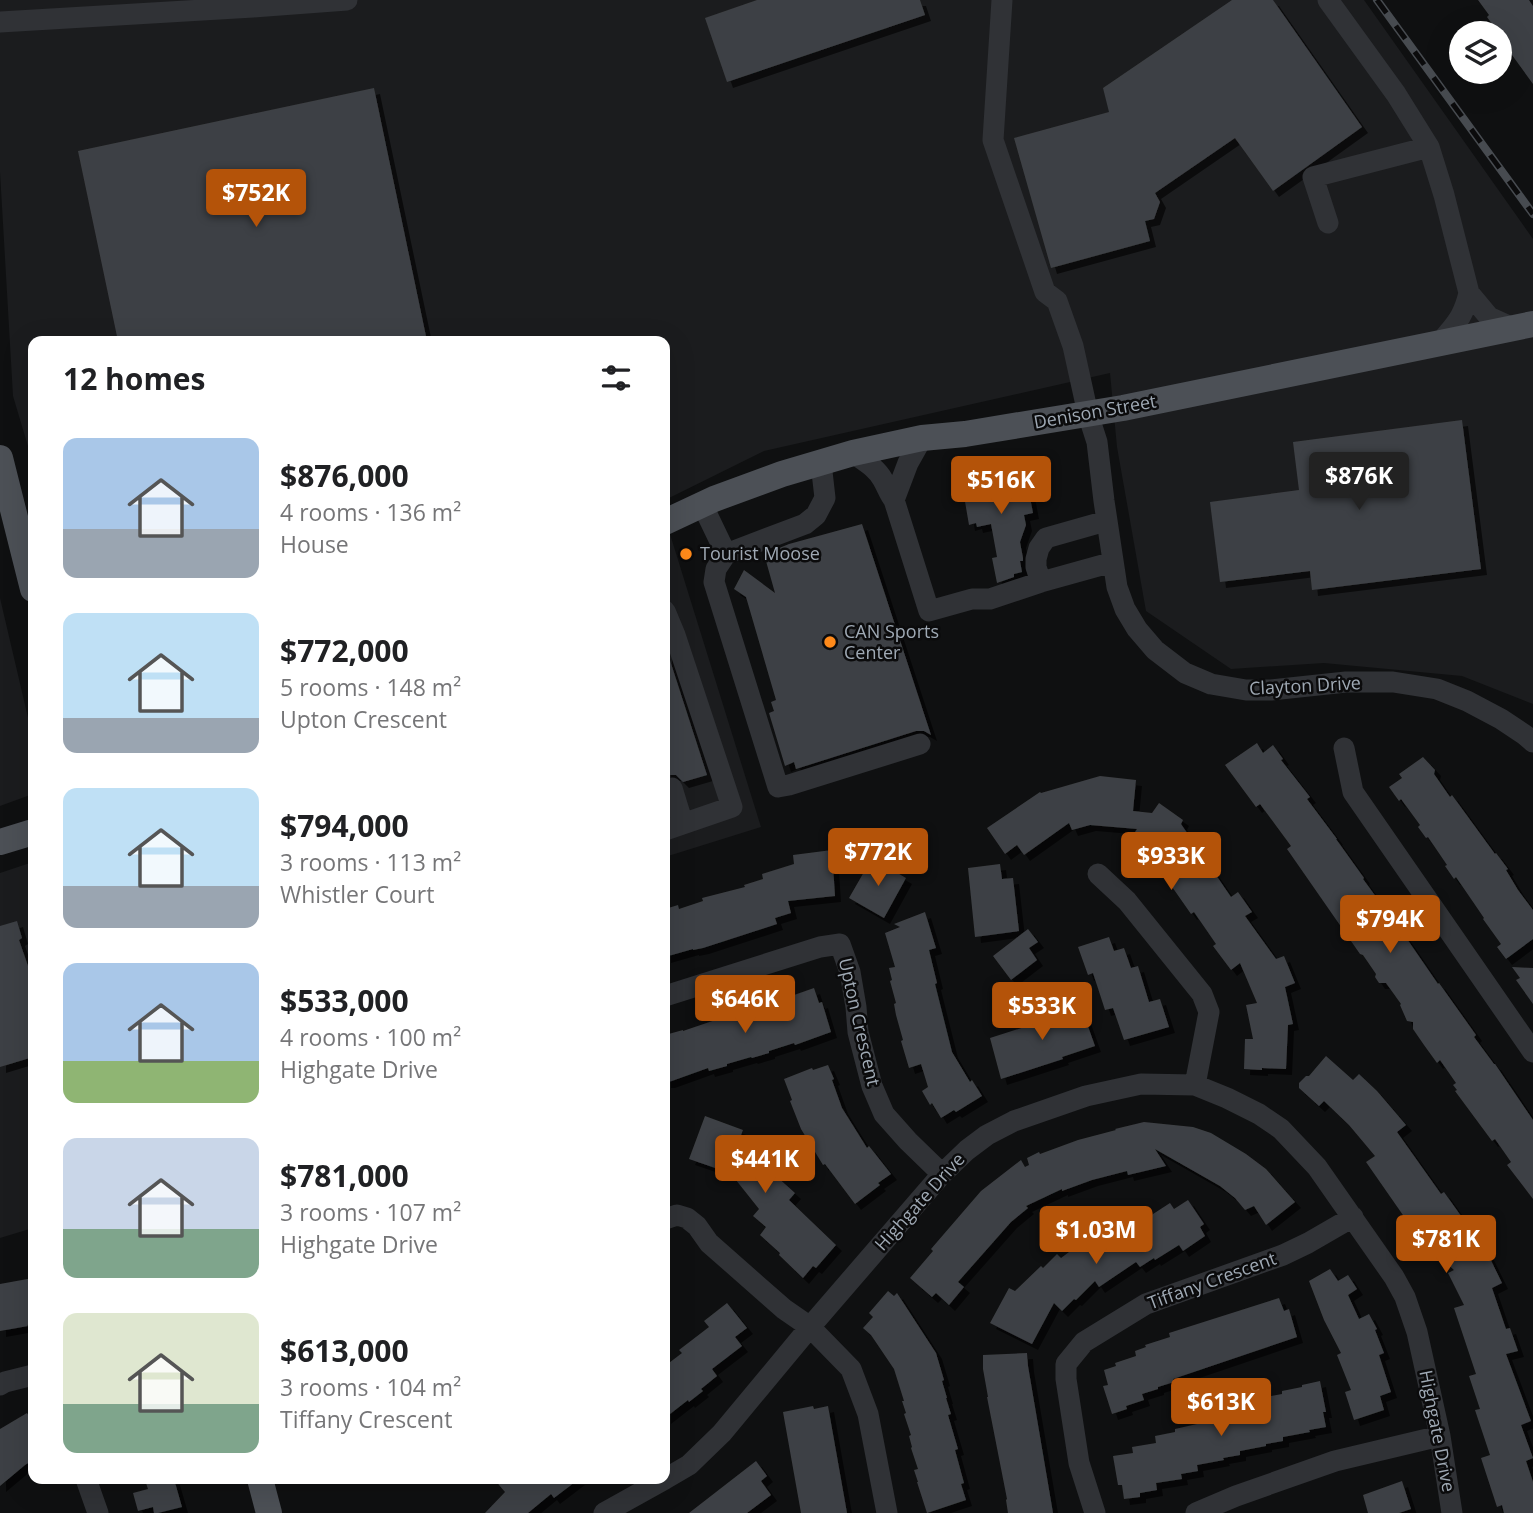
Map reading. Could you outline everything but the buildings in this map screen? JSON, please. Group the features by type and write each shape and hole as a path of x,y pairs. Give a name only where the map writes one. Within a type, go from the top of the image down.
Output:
{"main road":[{"name":"Denison Street","path":"670,520 702,504 782,474 853,453 922,438 965,434 1088,414 1523,326"},
{"path":"0,458 28,569"},
{"path":"0,842 28,834"},
{"path":"261,1484 269,1513"}],"street":[{"path":"0,22 167,6 346,0"},
{"name":"Clayton Drive","path":"1002,0 993,140 1045,292 1057,301 1073,346 1097,442 1117,587 1125,609 1137,629 1155,650 1185,673 1211,684 1259,690 1346,682 1393,682 1437,689 1501,719 1533,742"},
{"path":"1328,0 1396,94 1429,147 1469,293 1489,317 1523,326"},
{"path":"1328,223 1313,177 1429,147"},
{"path":"1441,342 1459,321 1469,293"},
{"path":"894,500 908,463 922,438"},
{"path":"853,453 875,468 894,500 929,611 972,599 990,599 1113,562"},
{"path":"821,463 825,498 816,515 804,524 726,554 716,569 714,582 778,787 919,744"},
{"path":"702,504 726,554"},
{"path":"1041,582 1036,559 1046,538 1106,521"},
{"path":"670,623 732,807 674,827 672,788"},
{"path":"1344,748 1353,792 1533,1052"},
{"path":"1098,874 1128,901 1202,994 1209,1012 1195,1085"},
{"name":"Upton Crescent","path":"670,994 820,947 840,944 850,972 858,1032 872,1086 884,1114 942,1174"},
{"name":"Highgate Drive","path":"670,1476 689,1465 722,1433 942,1174 987,1135 1014,1121 1086,1096 1141,1084 1195,1085 1259,1114 1281,1129 1317,1167 1405,1297 1417,1332 1440,1436 1452,1513"},
{"path":"670,1217 677,1215 687,1218 697,1226 709,1243 784,1309 810,1327 852,1369 868,1414 887,1513"},
{"name":"Tiffany Crescent","path":"1095,1513 1079,1463 1066,1379 1066,1364 1084,1342 1146,1304 1283,1255 1353,1217"},
{"path":"0,1385 28,1376"},
{"path":"1196,1513 1335,1461 1440,1436"},
{"path":"88,1484 97,1513"},
{"name":"Highgate Drive","path":"604,1513 656,1484"}],"shaded area":[{"path":"0,0 1364,0 1533,239 1533,704 1462,676 1324,663 1231,669 1146,611 1117,447 1110,373 764,451 670,498 670,336 28,336 28,446 13,396 0,172"},
{"path":"670,534 761,827 670,855"},
{"path":"0,598 28,718 28,796 0,806"},
{"path":"28,864 28,1230 0,1238 0,873"}],"railway":[{"path":"1377,0 1533,214"}],"place":[{"name":"Tourist Moose","path":"686,554"},
{"name":"CAN Sports Center","path":"830,642"}]}
